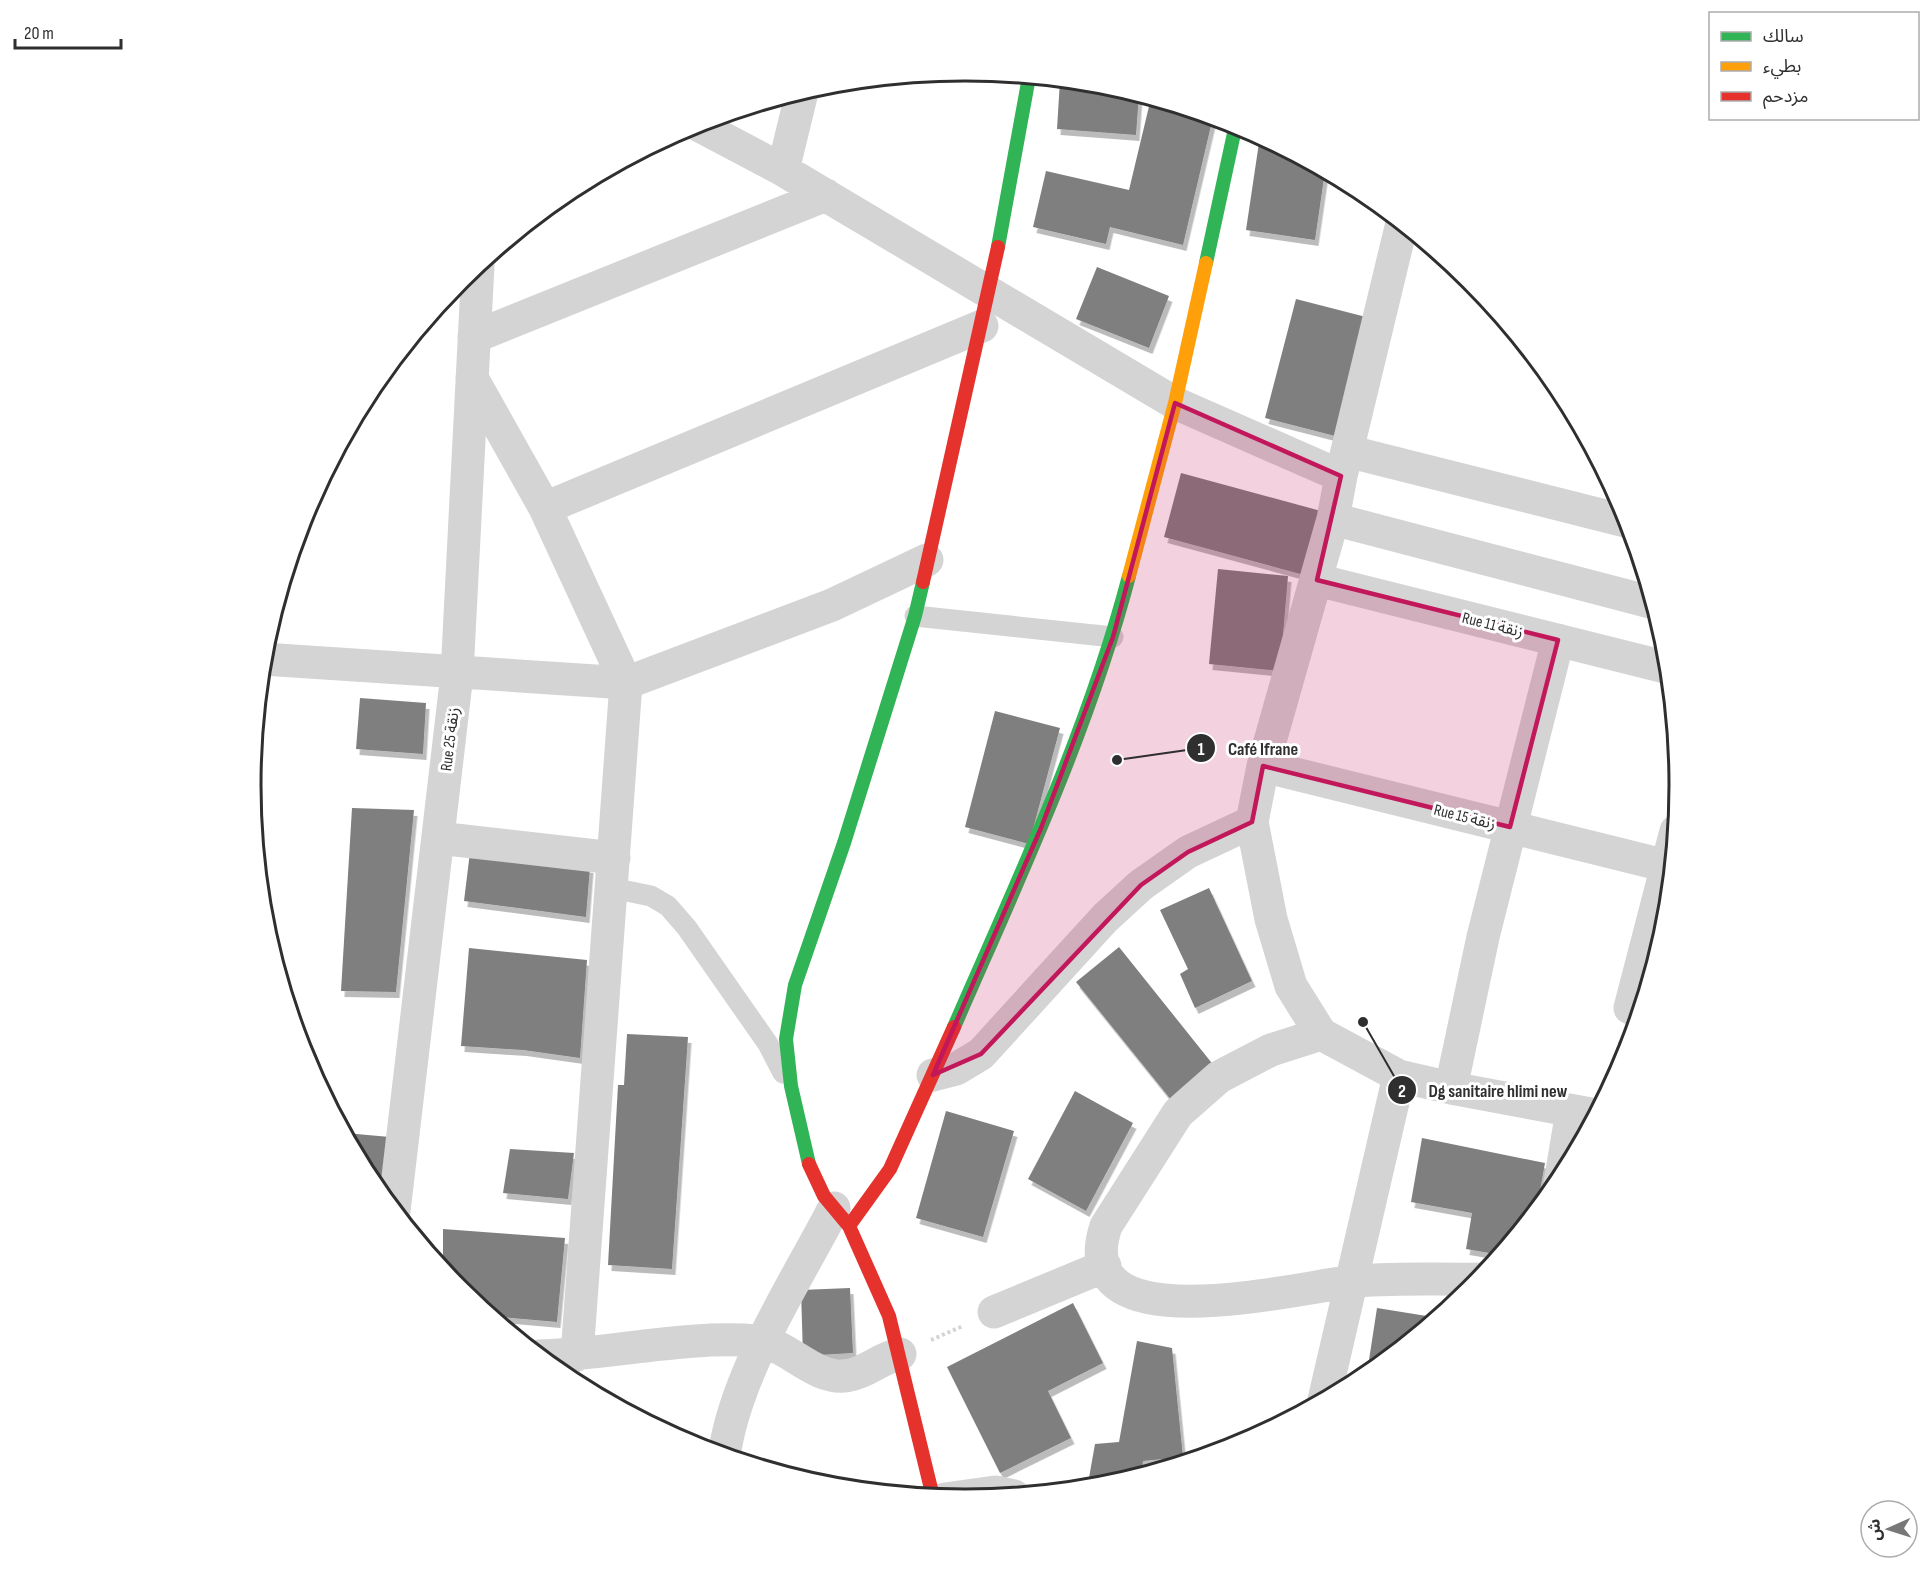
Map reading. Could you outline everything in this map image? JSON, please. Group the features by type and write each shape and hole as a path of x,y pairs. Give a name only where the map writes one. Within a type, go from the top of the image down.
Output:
{"street":[{"path":"931,1489 900,1354 889,1317 841,1217 824,1196 810,1166 791,1086 786,1039 795,985 844,843 915,616 990,291 1028,84"},
{"path":"783,170 800,101"},
{"path":"708,130 826,195 1175,403 1344,463 1617,520"},
{"path":"726,1448 729,1430 761,1341 841,1217 890,1168 1041,828 1113,637 1175,403 1234,134"},
{"path":"474,337 826,195"},
{"path":"1400,232 1344,463 1333,519 1263,766 1252,822 1271,920 1291,986 1321,1034 1399,1076 1451,1088 1591,1106"},
{"name":"Rue 25 زنقة","path":"396,1198 457,674 477,278"},
{"path":"545,508 982,326"},
{"path":"472,378 545,508 626,683 577,1355"},
{"path":"1333,519 1645,601"},
{"path":"273,660 457,674 626,683 832,605 927,560"},
{"name":"Rue 11 زنقة","path":"1317,580 1659,665"},
{"path":"1451,1088 1510,827 1558,640"},
{"name":"Rue 15 زنقة","path":"1263,766 1665,866"},
{"path":"933,1075 956,1069 981,1054 1106,918 1141,885 1188,852 1252,822"},
{"path":"438,838 613,873"},
{"path":"1321,1034 1271,1050 1219,1077 1178,1113 1106,1226 1101,1242 1105,1266 1117,1287 1135,1295 1170,1302 1243,1298 1350,1282 1468,1279"},
{"path":"1326,1391 1399,1076"},
{"path":"994,1312 1105,1266"},
{"path":"553,1356 703,1341 761,1341 828,1375 844,1376 860,1372 885,1357 900,1354"}],"lane":[{"path":"915,616 1113,637"},
{"path":"613,873 668,906 687,928 768,1044 791,1086"}],"path":[{"path":"1591,1106 1624,1035"},
{"path":"900,1354 994,1312"}],"highlighted area":[{"path":"1175,403 1341,476 1317,580 1558,640 1510,827 1263,766 1252,822 1188,852 1141,885 981,1054 933,1075 1041,828 1113,637"}],"building":[{"path":"1060,87 1138,103 1136,135 1057,129"},
{"path":"1149,105 1211,126 1183,245 1110,227 1106,244 1033,227 1046,171 1129,190"},
{"path":"1259,146 1324,179 1315,240 1246,230"},
{"path":"1097,267 1169,296 1149,348 1076,319"},
{"path":"1296,299 1366,317 1335,436 1265,418"},
{"path":"1181,473 1321,511 1304,575 1164,537"},
{"path":"1218,569 1288,576 1280,671 1209,664"},
{"path":"360,698 426,703 423,754 356,749"},
{"path":"995,711 1060,728 1029,844 965,827"},
{"path":"352,808 414,810 396,992 341,991"},
{"path":"470,852 590,867 586,917 464,901"},
{"path":"1209,888 1252,981 1195,1008 1180,974 1188,969 1160,910"},
{"path":"1119,947 1215,1067 1172,1101 1076,982"},
{"path":"469,948 587,960 580,1058 523,1050 461,1046"},
{"path":"627,1034 688,1037 672,1269 608,1265 618,1085 624,1085"},
{"path":"1075,1091 1133,1123 1086,1211 1028,1179"},
{"path":"946,1111 1014,1131 983,1237 916,1218"},
{"path":"353,1134 390,1137 386,1185"},
{"path":"1422,1138 1545,1163 1540,1192 1492,1253 1466,1249 1472,1213 1411,1202"},
{"path":"510,1149 574,1153 568,1199 503,1193"},
{"path":"443,1229 565,1238 557,1322 504,1317 467,1284 443,1258"},
{"path":"850,1288 853,1353 803,1356 801,1290"},
{"path":"1073,1303 1103,1363 1048,1391 1071,1438 1000,1473 947,1367"},
{"path":"1377,1308 1428,1316 1394,1344 1369,1363"},
{"path":"1137,1341 1172,1348 1183,1456 1143,1461 1142,1467 1089,1478 1095,1444 1119,1442"}],"traffic: fast":[{"path":"998,247 1028,84"},
{"path":"1206,263 1234,134"},
{"path":"954,1027 1050,805 1093,692 1129,576"},
{"path":"809,1164 791,1086 786,1039 795,985 844,843 915,616 923,582"}],"traffic: slow":[{"path":"1129,576 1175,403 1206,263"}],"traffic: jam":[{"path":"923,582 998,247"},
{"path":"849,1226 890,1169 954,1027"},
{"path":"809,1164 824,1196 849,1226 889,1316 931,1489"}],"place":[{"name":"Café Ifrane","path":"1117,760"},
{"name":"Dg sanitaire hlimi new","path":"1363,1022"}]}
